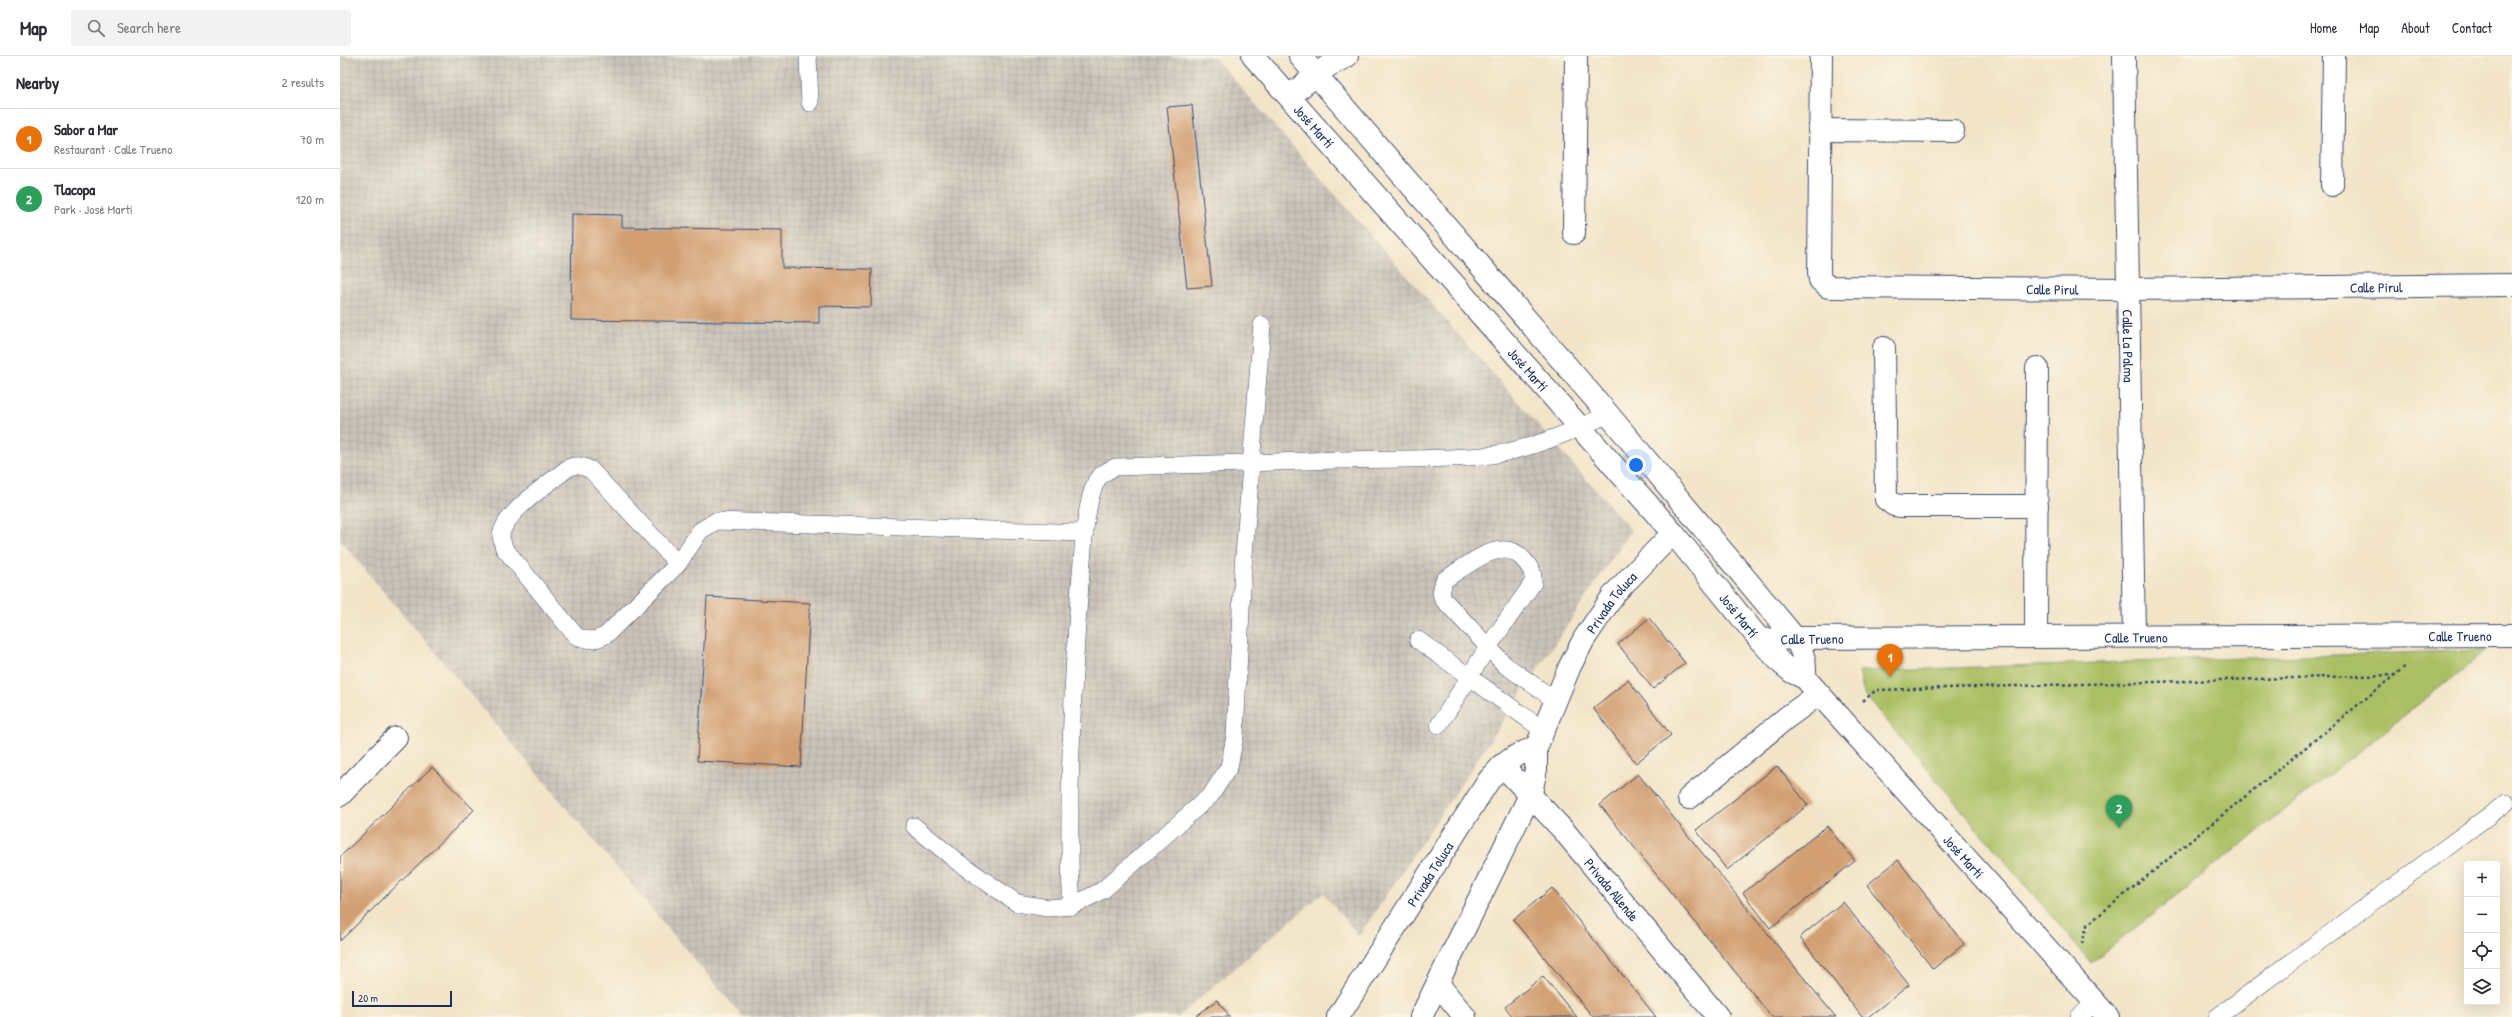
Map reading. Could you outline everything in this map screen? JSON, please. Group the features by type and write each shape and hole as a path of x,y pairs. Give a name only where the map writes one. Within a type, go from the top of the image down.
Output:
{"street":[{"name":"José Martí","path":"1253,56 1673,533 1760,640 1782,664 1792,672 1805,678 2101,1010"},
{"name":"José Martí","path":"1300,56 1608,414 1795,638 1802,649 1806,664 1805,678"},
{"path":"1289,96 1317,76 1328,66 1347,56"},
{"path":"1574,233 1576,56"},
{"name":"Calle Pirul","path":"1821,56 1819,130 1819,273 1820,280 1828,287 2128,289 2512,284"},
{"name":"Calle La Palma","path":"2124,56 2134,635"},
{"path":"2332,186 2334,56"},
{"path":"1819,130 1953,131"},
{"path":"1884,348 1886,499 1894,505 1901,506 2037,506"},
{"path":"2036,635 2037,368"},
{"name":"Privada Toluca","path":"1421,1017 1531,793 1536,769 1539,739 1570,666 1599,615 1615,593 1673,533"},
{"name":"Calle Trueno","path":"1760,640 1795,638 2036,635 2512,635"},
{"path":"1689,798 1786,718 1819,694"},
{"path":"340,795 396,738"},
{"name":"Privada Toluca","path":"1338,1017 1467,811 1502,765 1539,739"},
{"name":"Privada Allende","path":"1502,765 1531,793 1718,1017"},
{"path":"1438,984 1465,1017"}],"lane":[{"path":"808,56 810,103"},
{"path":"914,826 959,863 1017,903 1048,908 1072,906 1103,890 1211,795 1229,767 1235,736 1243,568 1262,324"},
{"path":"1072,906 1070,880 1071,728 1075,645 1085,533 1095,482 1105,471 1116,467 1492,455 1520,449 1580,428 1608,414"},
{"path":"678,564 591,470 582,466 575,465 568,468 513,513 501,536 504,548 576,636 587,640 596,640 606,635 678,564 700,531 716,521 1085,533"},
{"path":"1439,725 1488,647 1533,583 1531,568 1516,552 1508,549 1491,552 1444,580 1442,586 1443,599 1488,647 1523,679 1556,700"},
{"path":"1418,640 1469,678 1539,739"},
{"path":"2217,1017 2506,802"},
{"path":"2079,1017 2101,1010"}],"path":[{"path":"2073,978 2086,925 2396,675 2440,635"},
{"path":"1842,720 1876,690 2396,675"}],"shaded area":[{"path":"340,56 1213,56 1631,530 1359,936 1323,893 1178,1017 743,1017 340,540"}],"green space":[{"path":"2487,650 2091,963 1864,694 1859,671"}],"building":[{"path":"1192,105 1212,286 1187,288 1167,107"},
{"path":"572,214 622,215 622,227 782,230 782,268 872,269 871,307 819,306 819,323 571,320"},
{"path":"707,597 810,603 801,767 697,761"},
{"path":"1649,618 1685,663 1653,689 1618,644"},
{"path":"1628,680 1671,735 1636,763 1593,708"},
{"path":"1777,766 1808,805 1727,870 1696,830"},
{"path":"432,767 474,810 340,941 340,857"},
{"path":"1638,774 1836,1017 1772,1017 1600,805"},
{"path":"1827,826 1855,861 1770,928 1743,893"},
{"path":"1898,860 1964,944 1933,969 1867,885"},
{"path":"1552,888 1656,1017 1593,1017 1513,920"},
{"path":"1843,902 1909,985 1868,1017 1862,1017 1800,937"},
{"path":"1543,976 1577,1017 1513,1017 1505,1007"},
{"path":"1217,1000 1230,1017 1195,1017"}],"place":[{"name":"Sabor a Mar","path":"1890,677"},
{"name":"Tlacopa","path":"2119,828"}]}
